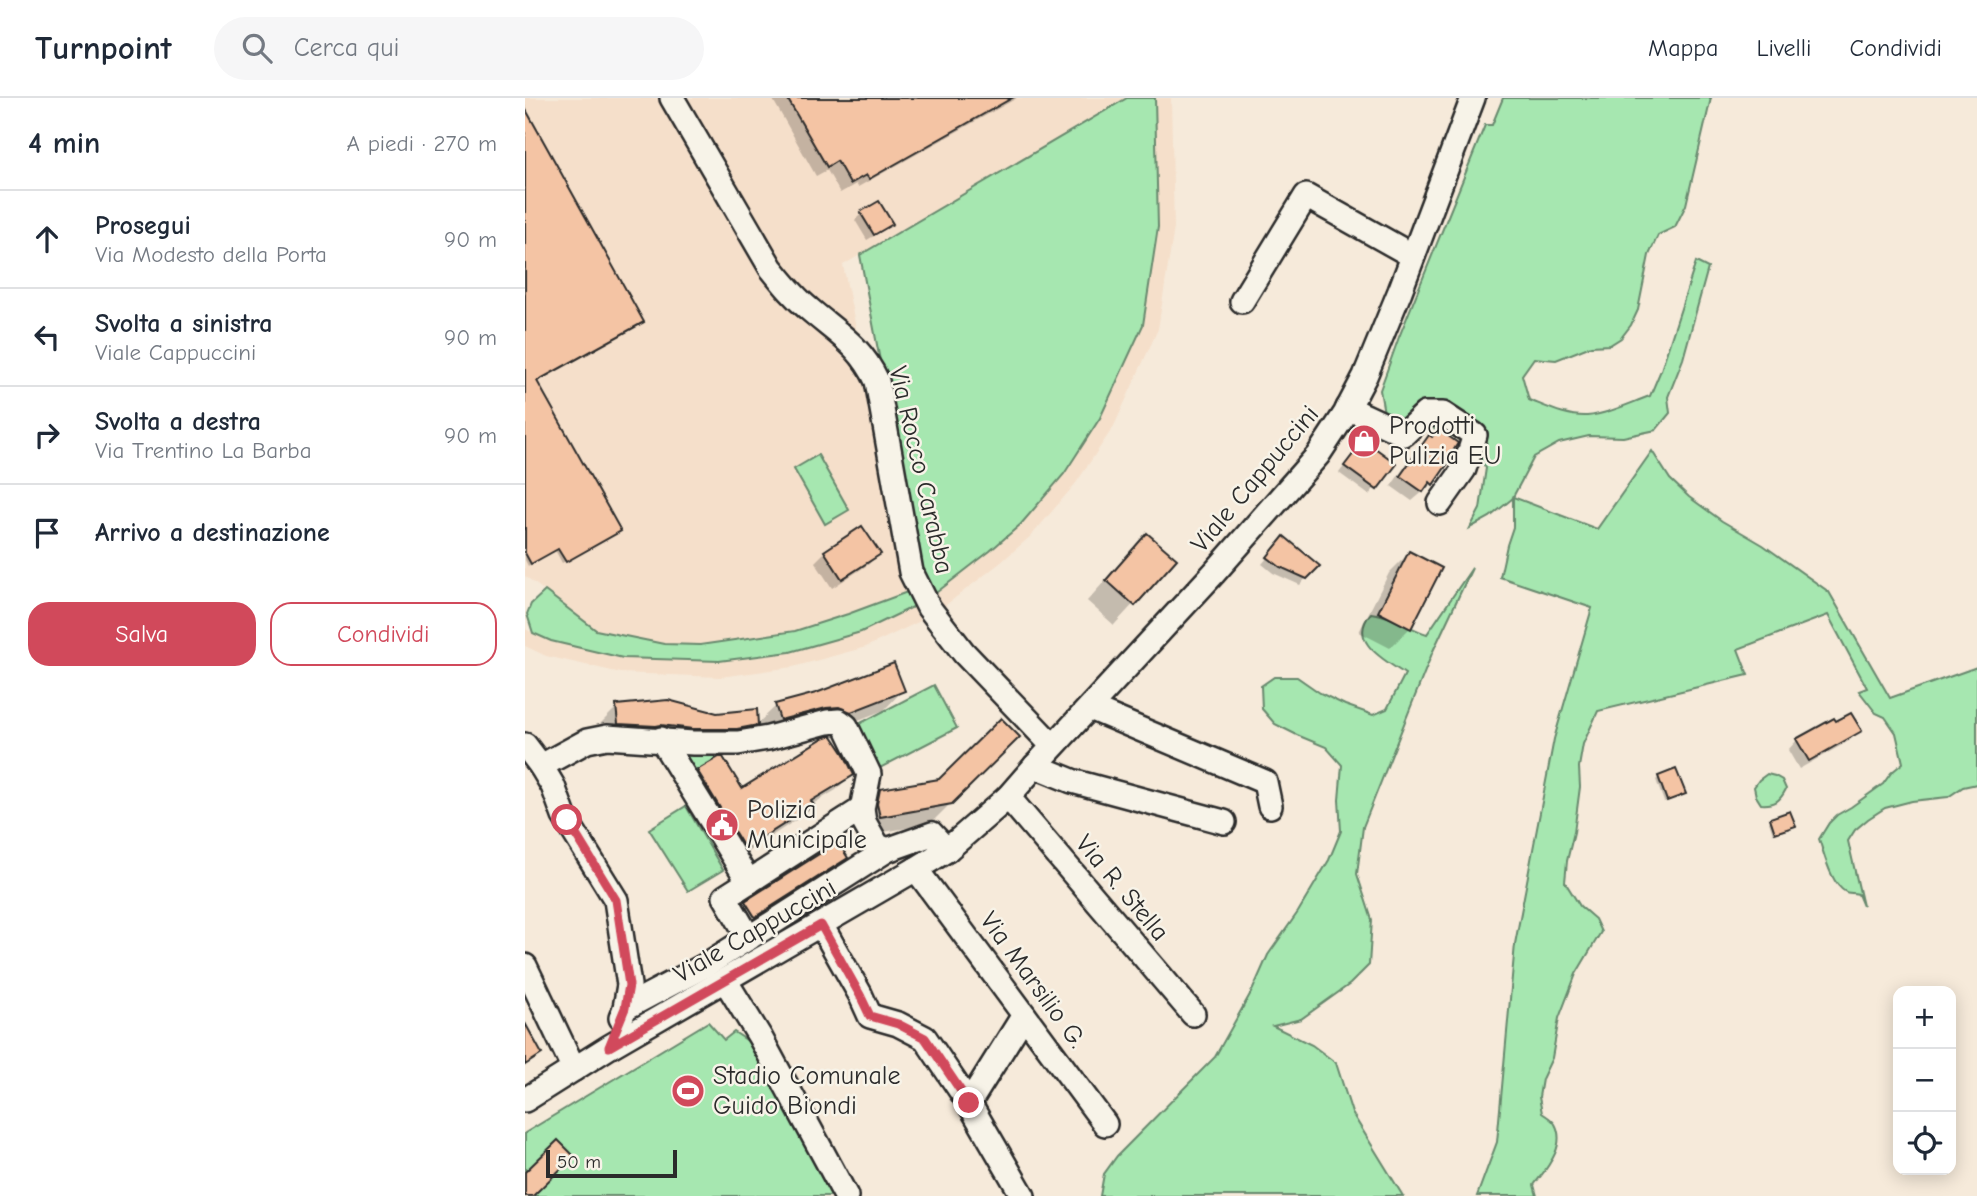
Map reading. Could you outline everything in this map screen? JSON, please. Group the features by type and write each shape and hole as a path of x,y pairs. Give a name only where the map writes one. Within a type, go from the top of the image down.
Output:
{"street":[{"name":"Via Rocco Carabba","path":"673,98 771,268 790,292 853,345 868,363 877,382 911,572 929,608 964,653 1053,746"},
{"name":"Viale Cappuccini","path":"525,1100 609,1047 947,850 1009,797 1318,455 1365,376 1413,256 1465,101"},
{"path":"1242,301 1305,196 1413,256"},
{"path":"1348,408 1404,434 1425,414 1443,414 1475,435 1464,469 1440,503"},
{"path":"1090,708 1265,782 1270,806"},
{"path":"541,766 587,740 607,737 738,743 839,721 846,726 869,774 862,808 865,822 877,845 887,850"},
{"path":"661,739 749,882"},
{"path":"525,745 553,786 564,816 616,900 629,985 625,1008 609,1047"},
{"path":"1035,766 1073,780 1224,822"},
{"name":"Via R. Stella","path":"1009,797 1193,1014"},
{"path":"749,938 725,897 862,808"},
{"path":"625,1008 706,965 887,850 932,834 947,850"},
{"name":"Via Marsilio G.","path":"916,869 1105,1124"},
{"path":"821,925 870,1016 898,1024 925,1038 969,1103 1023,1196"},
{"path":"525,966 574,1069"},
{"path":"725,980 760,1037 846,1196"},
{"path":"969,1103 1024,1015"}],"shaded area":[{"path":"525,98 1127,98 843,265 910,591 795,631 700,645 664,644 596,630 525,576"},
{"path":"1155,98 1171,98 1174,228 1158,329 1114,426 1076,483 1032,535 1000,563 933,615 866,647 793,667 720,677 621,673 546,656 525,646 525,629 551,641 719,661 925,601 990,551 1021,524 1064,474 1100,418 1158,227"}],"green space":[{"path":"1127,98 1155,98 1158,227 1143,325 1100,418 1064,474 1021,524 932,596 917,556 860,255"},
{"path":"1503,98 1711,98 1686,205 1675,227 1658,235 1649,255 1638,310 1631,325 1621,338 1610,345 1591,346 1556,360 1534,358 1522,375 1529,400 1572,415 1603,413 1650,396 1696,262 1708,268 1683,359 1668,397 1670,413 1656,430 1623,437 1589,436 1559,443 1534,457 1513,497 1597,529 1652,451 1670,479 1689,497 1829,592 1890,698 1977,667 1977,784 1963,787 1948,797 1912,801 1885,808 1855,830 1848,841 1863,906 1858,894 1846,892 1836,883 1819,839 1837,815 1883,784 1903,763 1896,733 1885,717 1876,713 1859,691 1867,688 1828,615 1738,649 1748,675 1598,711 1583,744 1579,767 1580,787 1565,882 1580,906 1595,919 1601,932 1576,974 1559,1018 1552,1058 1542,1079 1539,1097 1542,1113 1555,1124 1558,1141 1553,1157 1534,1185 1537,1196 1477,1196 1497,1142 1515,944 1554,739 1592,608 1500,577 1513,527 1513,498 1490,517 1470,528 1480,509 1486,468 1475,454 1453,436 1384,413 1380,390 1485,125 1492,125"},
{"path":"818,455 849,510 825,524 794,469"},
{"path":"1472,568 1433,651 1363,827 1357,874 1372,920 1369,965 1350,984 1301,1019 1273,1026 1312,1045 1336,1063 1352,1113 1403,1196 1100,1196 1104,1174 1117,1156 1215,1057 1253,989 1268,955 1329,860 1341,831 1339,800 1342,765 1326,747 1275,724 1262,709 1261,686 1274,677 1297,677 1320,693 1373,715 1387,709 1405,674 1380,657 1366,642 1363,633 1371,613 1427,634"},
{"path":"545,591 596,630 664,644 700,645 795,631 910,591 917,605 861,632 790,652 719,661 623,658 551,641 533,633 527,614 531,604"},
{"path":"934,685 957,728 878,769 855,726"},
{"path":"682,750 717,751 719,759 707,783 693,786"},
{"path":"1767,774 1782,780 1786,789 1777,801 1761,804 1754,787"},
{"path":"686,806 723,870 688,891 649,829"},
{"name":"Stadio Comunale Guido Biondi","path":"708,1022 724,1040 734,1032 760,1049 836,1196 525,1196 525,1133"}],"building":[{"path":"787,98 1012,98 869,179 866,175 850,184 837,161 827,167"},
{"path":"525,108 644,322 537,381 621,531 566,562 558,549 531,564 525,553"},
{"path":"879,201 893,224 874,235 860,212"},
{"path":"1438,429 1458,443 1453,456 1433,485 1430,482 1423,492 1400,476 1429,435 1432,437"},
{"path":"1364,440 1397,464 1377,490 1344,466"},
{"path":"862,526 881,554 842,579 824,551"},
{"path":"1147,533 1177,559 1135,606 1106,580"},
{"path":"1284,536 1320,566 1307,579 1280,567 1267,557"},
{"path":"1409,551 1442,568 1411,629 1378,612"},
{"path":"894,663 905,691 851,712 839,707 826,708 780,720 775,704 816,693"},
{"path":"668,700 717,713 757,709 758,725 737,729 693,729 618,724 616,705"},
{"path":"1851,713 1862,731 1809,761 1796,739 1834,718 1836,721"},
{"path":"1001,718 1020,737 952,804 880,817 877,804 880,789 939,779"},
{"path":"832,736 844,754 854,775 811,801 814,805 745,849 697,770 723,757 742,788"},
{"path":"1676,769 1686,794 1667,801 1658,776"},
{"path":"1790,811 1796,826 1775,833 1770,818"},
{"path":"838,842 848,858 755,917 745,901"},
{"path":"525,1023 542,1054 525,1065"},
{"path":"558,1140 574,1156 533,1196 525,1196 525,1172"}],"place":[{"name":"Prodotti Pulizia EU","path":"1364,441"},
{"name":"Polizia Municipale","path":"722,825"},
{"name":"Stadio Comunale Guido Biondi","path":"688,1091"}],"route":[{"path":"567,820 616,900 629,985 625,1008 609,1047 821,925 870,1016 898,1024 925,1038 969,1103"}]}
